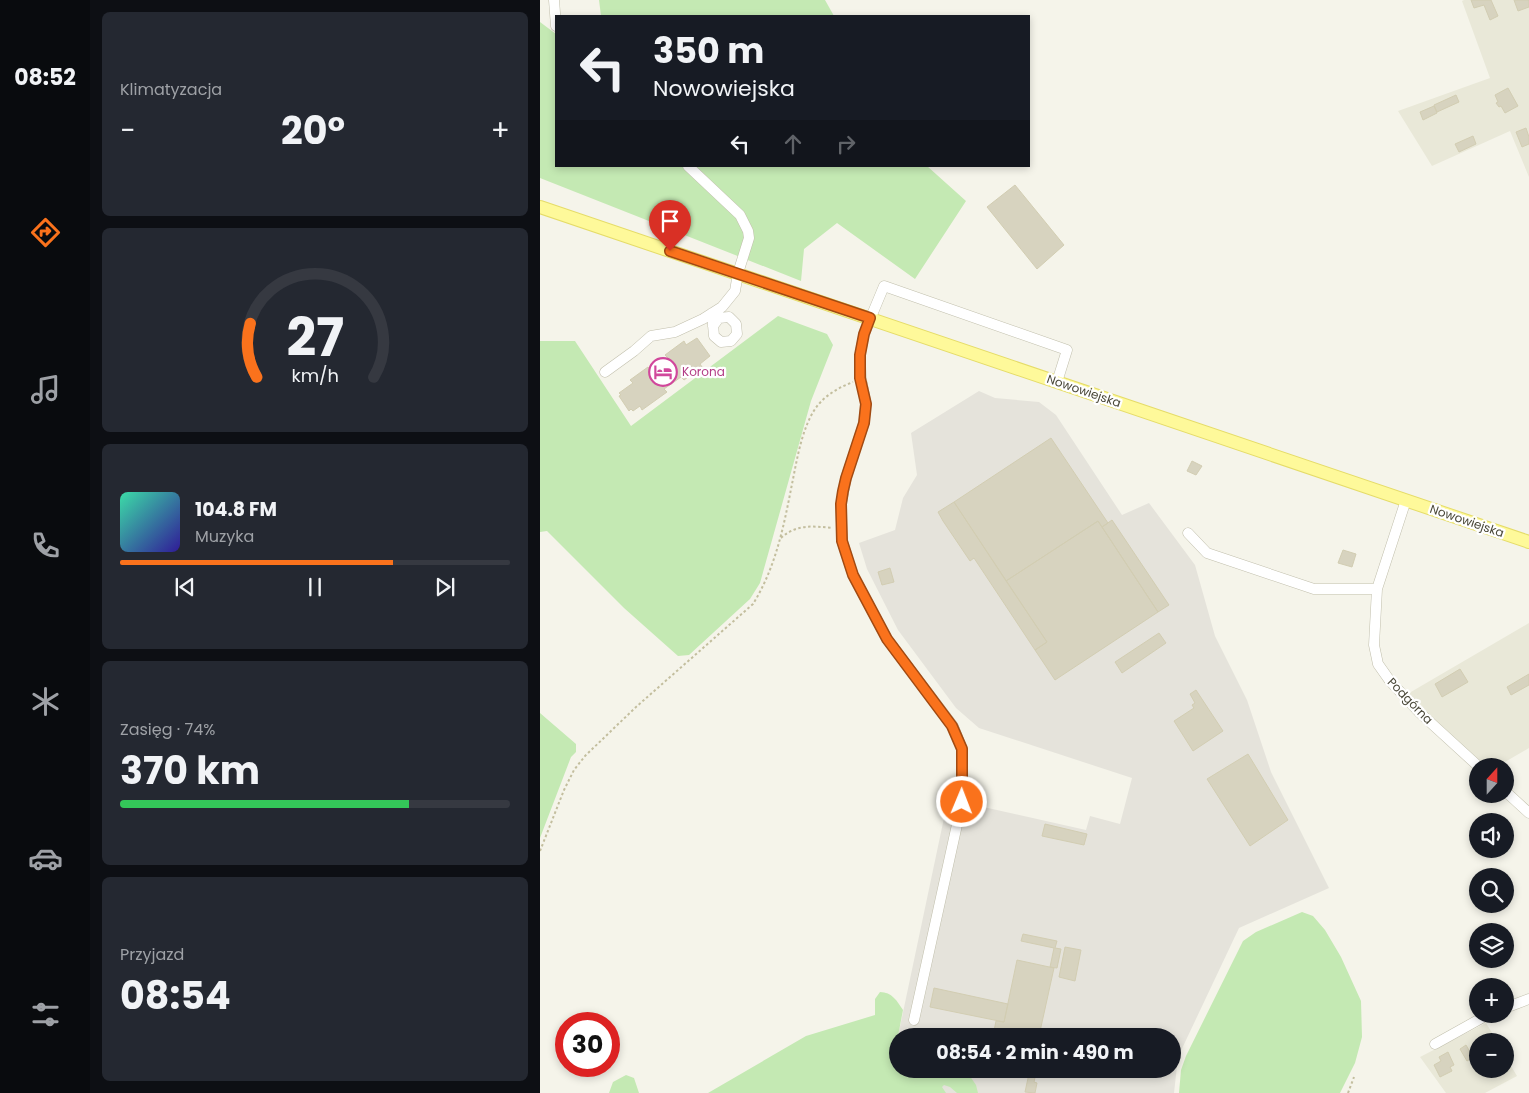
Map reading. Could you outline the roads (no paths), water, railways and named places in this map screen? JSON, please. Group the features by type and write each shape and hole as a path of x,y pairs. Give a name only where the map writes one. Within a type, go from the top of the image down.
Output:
{"main road":[{"name":"Nowowiejska","path":"540,207 1529,542"}],"street":[{"path":"554,0 555,15"},
{"path":"604,372 634,351 651,336 675,332 703,319 722,307 735,291 738,273 749,238 748,231 740,215 689,167"},
{"path":"914,1020 962,802 962,749 952,726 887,639 853,575 842,541 841,504 846,478 864,423 866,404 860,378 860,355 864,334 884,286 1067,350 1057,382"},
{"path":"712,313 714,336 721,342 731,341 737,334 736,324 729,318 722,307"},
{"path":"713,326 719,318 729,318"},
{"name":"Podgórna","path":"1406,500 1377,589 1374,645 1378,664 1390,681 1420,713 1469,758"},
{"path":"1188,533 1206,553 1314,589 1377,589"},
{"path":"1514,799 1529,813"},
{"path":"1514,1005 1529,999"},
{"path":"1435,1044 1473,1023"}],"place":[{"name":"Korona","path":"663,372"}]}
